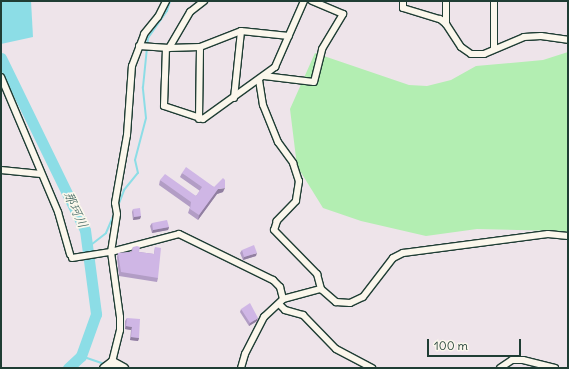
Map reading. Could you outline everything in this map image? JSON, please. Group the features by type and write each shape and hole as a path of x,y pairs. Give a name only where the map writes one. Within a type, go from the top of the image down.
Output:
{"street":[{"path":"104,368 112,362 120,324 109,252 116,214 115,203 127,135 131,71 139,46 147,29 161,12 166,1"},
{"path":"204,1 190,12 167,48 164,106 199,119 207,117 262,78 278,62 304,1"},
{"path":"262,78 314,82 322,49 343,14 312,1"},
{"path":"403,1 404,8 440,19 446,24 461,47 471,54 484,54 518,38 534,35 568,40"},
{"path":"446,1 446,24"},
{"path":"494,1 494,49"},
{"path":"139,46 167,48 200,47 241,31 289,36"},
{"path":"234,98 241,31"},
{"path":"199,119 200,47"},
{"path":"1,77 64,230 72,256 109,252 179,234 273,280 280,287 283,298"},
{"path":"262,78 263,105 278,142 293,163 299,181 296,201 277,221 274,230 317,274 321,289 336,302 350,303 363,297 393,258 403,253 548,234 568,236"},
{"path":"1,170 41,174"},
{"path":"241,368 245,354 264,317 279,304 283,298 321,289"},
{"path":"279,304 285,310 303,316 336,349 372,368"},
{"path":"500,368 512,360 523,360 555,368"},
{"path":"112,362 123,368"}],"green space":[{"path":"568,52 568,236 557,231 477,229 426,236 361,221 323,208 297,166 290,109 315,53 409,85 427,86 451,80 476,66 543,60"}],"water":[{"path":"1,1 31,1 33,37 1,44"}],"building":[{"path":"186,167 214,187 223,178 225,180 225,188 218,189 199,215 190,209 191,202 160,180 165,174 196,196 202,187 182,173"},
{"path":"140,208 141,216 134,217 133,209"},
{"path":"167,220 169,227 153,230 152,223"},
{"path":"254,245 257,253 244,257 242,250"},
{"path":"133,247 140,247 139,252 154,254 155,247 161,248 158,278 121,272 118,253 132,252"},
{"path":"250,303 258,318 250,323 241,309"},
{"path":"127,318 140,319 139,338 131,337 132,327 126,326"}],"waterway":[{"path":"118,206 124,190 138,173 135,160 146,118 143,87 148,38 167,11 170,1"},
{"name":"那珂川","path":"1,58 85,230 96,314 81,356 68,368"},
{"path":"87,248 106,233 115,212"},
{"path":"81,356 104,364"}]}
